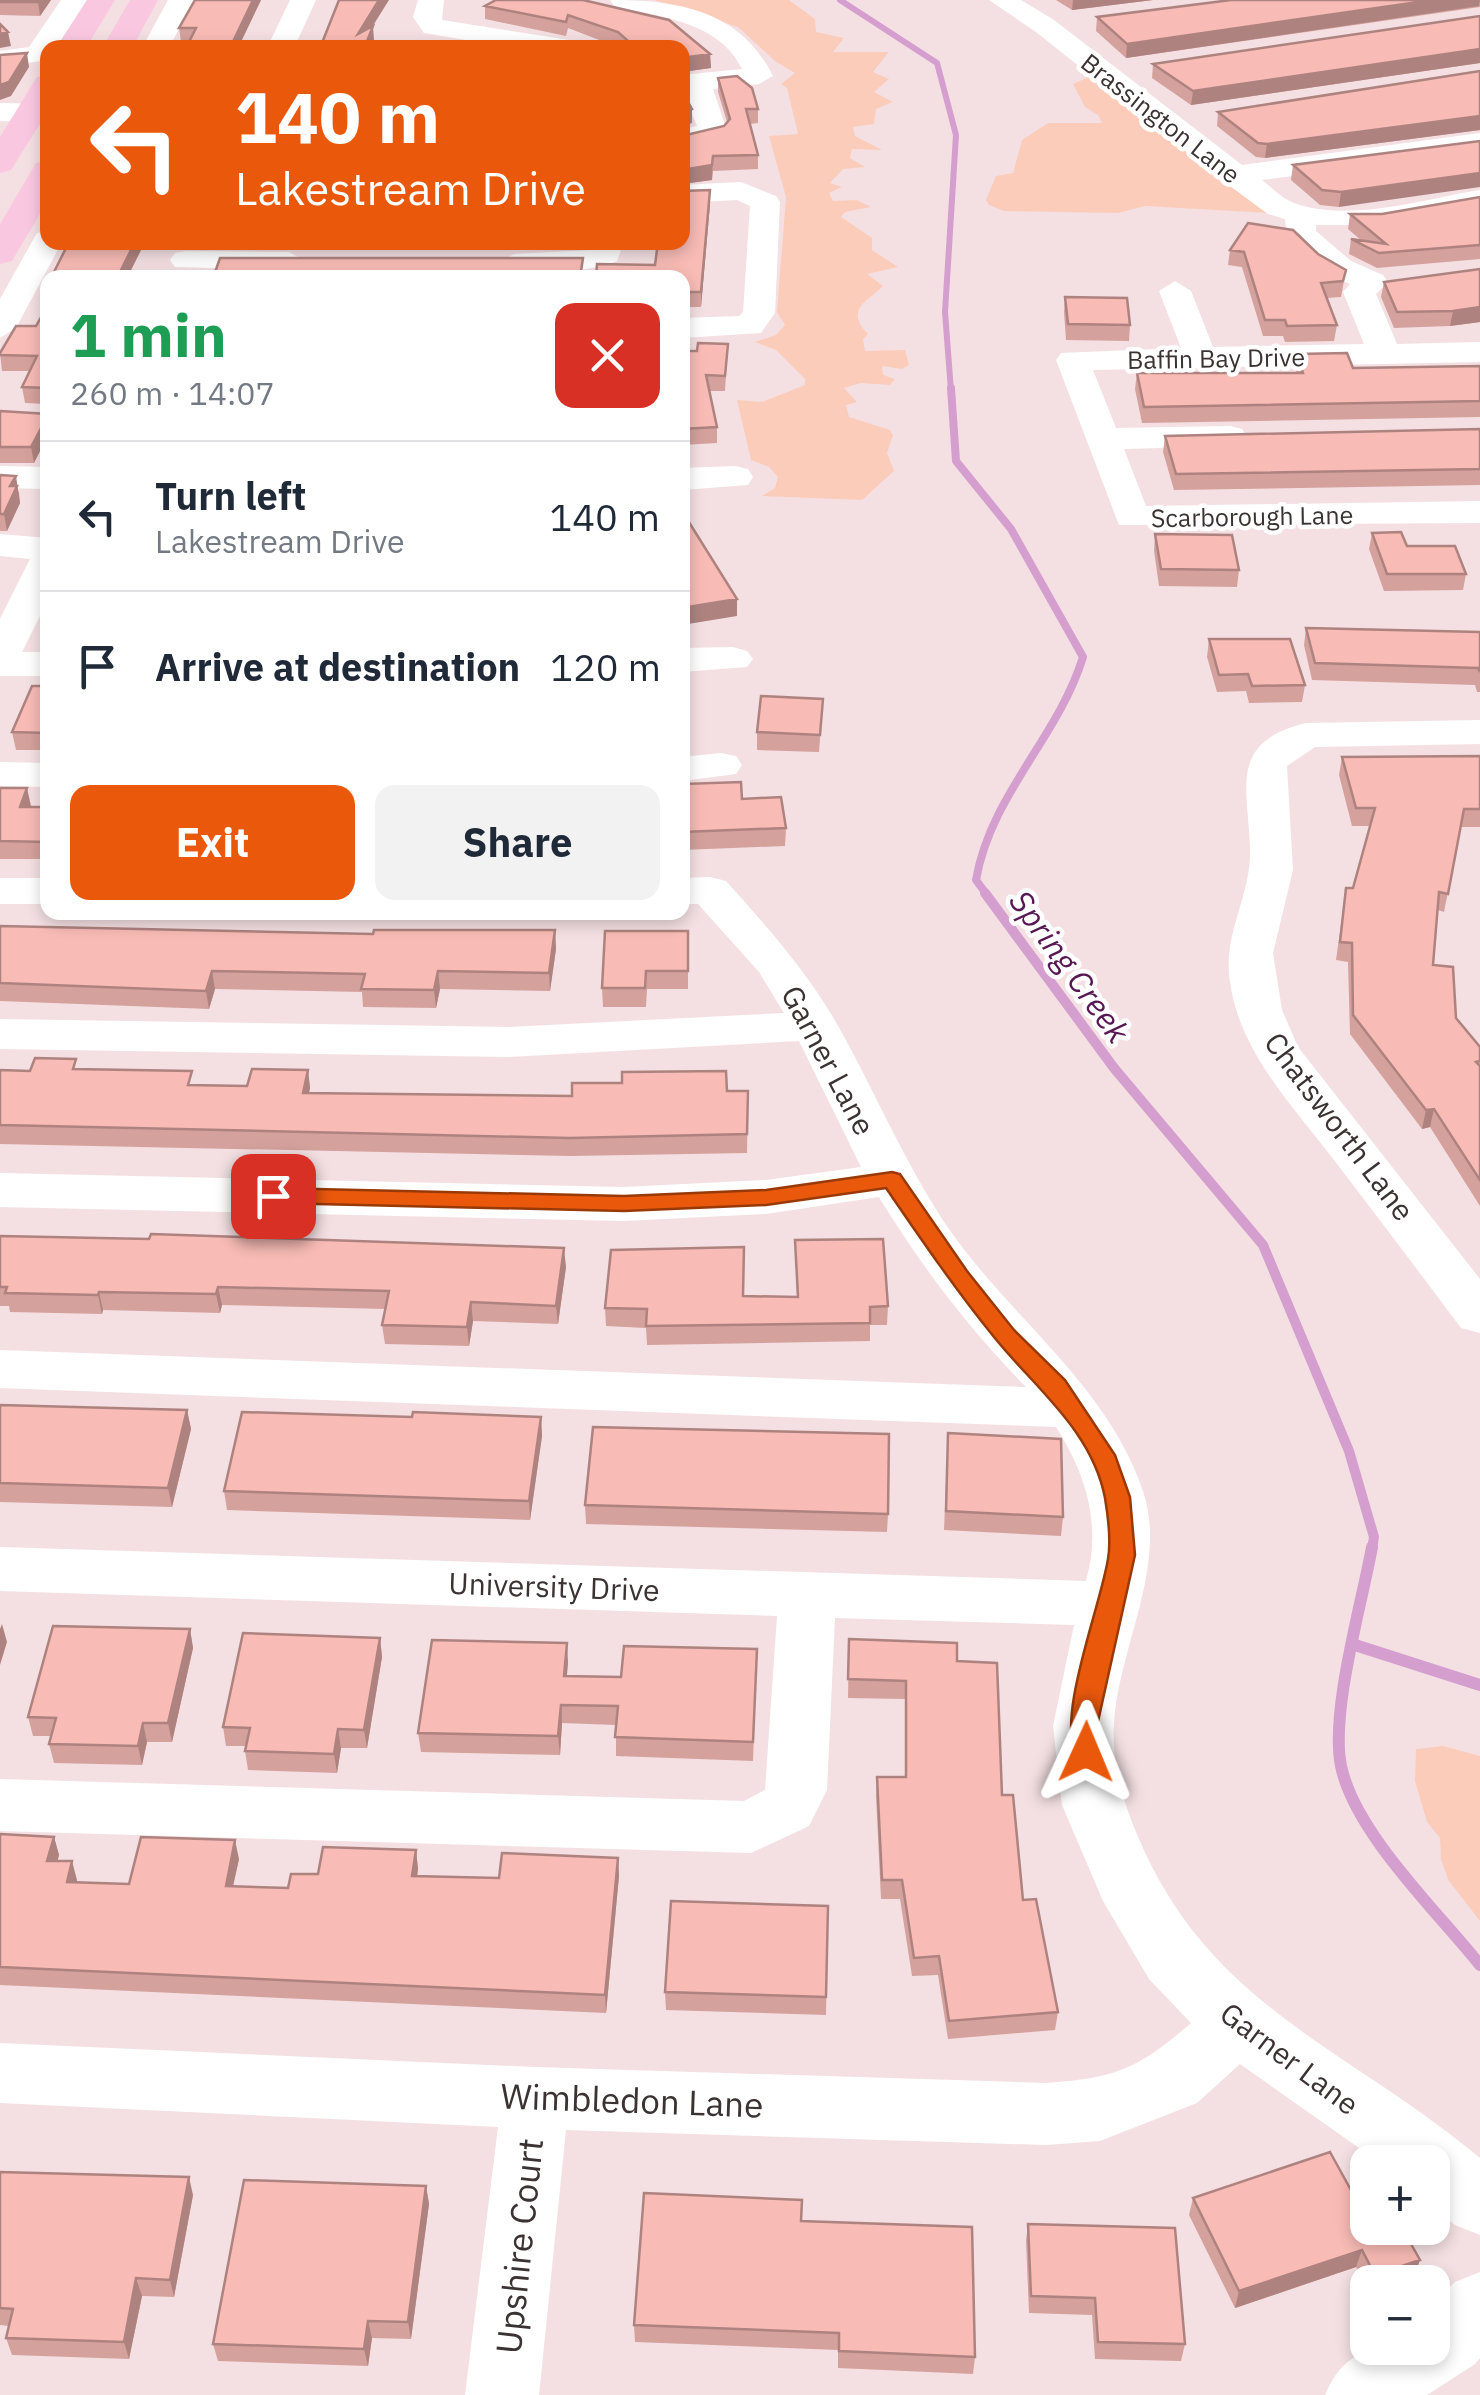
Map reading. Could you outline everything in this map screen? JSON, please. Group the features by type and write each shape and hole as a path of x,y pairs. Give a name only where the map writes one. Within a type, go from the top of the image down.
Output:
{"main road":[{"path":"76,40 101,0"},
{"path":"122,40 144,0"},
{"path":"0,163 26,112"},
{"path":"0,254 40,184"}],"street":[{"path":"47,40 74,0"},
{"path":"159,40 181,0"},
{"path":"284,40 303,0"},
{"path":"432,0 426,17 433,27 517,40"},
{"path":"623,0 690,16 718,28 739,40 753,58 759,76 690,82"},
{"name":"Brassington Lane","path":"1002,0 1045,26 1266,200 1314,217"},
{"path":"1045,26 1085,21"},
{"path":"0,59 40,51"},
{"path":"1104,73 1142,67"},
{"path":"690,84 713,131 690,136"},
{"path":"1164,122 1204,116"},
{"path":"1233,175 1480,142"},
{"path":"690,194 741,191 765,202 759,313 749,326 690,328"},
{"path":"1412,280 1372,282 1340,268 1301,234 1314,217 1352,219 1480,198"},
{"path":"0,328 43,250"},
{"path":"474,263 586,260 606,254 607,250"},
{"path":"186,260 320,261"},
{"path":"1372,282 1359,292 1385,355"},
{"path":"1175,291 1201,358"},
{"name":"Baffin Bay Drive","path":"1073,360 1480,352"},
{"name":"Scarborough Lane","path":"1073,360 1132,517 1480,512"},
{"path":"1104,439 1262,436"},
{"path":"0,477 40,478"},
{"path":"690,479 734,477"},
{"path":"0,545 40,558"},
{"path":"40,575 0,661 40,664"},
{"path":"690,660 733,659"},
{"name":"Chatsworth Lane","path":"1480,732 1306,735 1266,761 1271,871 1252,938 1250,972 1257,1011 1276,1051 1459,1251 1480,1316"},
{"path":"0,774 40,775"},
{"name":"Garner Lane","path":"696,890 777,965 814,1025 892,1180 935,1247 1071,1408 1102,1455 1117,1497 1122,1555 1083,1726 1092,1805 1125,1882 1172,1958 1237,2025 1425,2155 1480,2202"},
{"path":"0,891 40,891"},
{"path":"0,1034 258,1042 537,1040 814,1025"},
{"path":"0,1190 624,1204 766,1197 892,1180"},
{"path":"0,1369 702,1398 1071,1408"},
{"name":"University Drive","path":"0,1569 1108,1604"},
{"path":"0,1805 751,1827 787,1808 796,1790 806,1594"},
{"name":"Wimbledon Lane","path":"0,2074 535,2098 1046,2114 1100,2110 1173,2082 1237,2025"},
{"name":"Upshire Court","path":"502,2395 535,2098"},
{"path":"1362,2395 1449,2339 1480,2307"}],"shaded area":[{"path":"654,0 789,0 815,19 816,32 844,38 833,52 889,52 873,72 889,79 874,92 893,102 876,109 874,124 853,127 855,136 882,150 852,149 850,158 865,167 843,169 830,183 842,187 829,193 833,201 857,200 871,207 845,212 841,217 872,238 872,250 898,267 867,274 883,286 858,312 868,334 863,339 865,351 905,350 909,365 902,369 882,366 883,375 895,379 890,385 861,383 844,388 857,402 846,405 849,417 890,430 893,435 887,453 894,471 862,500 762,496 775,488 778,477 769,467 751,460 737,400 762,402 805,385 805,379 776,350 755,342 776,335 785,325 777,312 786,197 769,136 798,134 787,88 781,84 795,73 775,61 738,27"},
{"path":"1091,76 1269,213 1145,206 1118,213 1004,211 989,205 986,200 996,176 1013,173 1022,140 1048,123 1102,123 1098,115 1085,107 1073,84"},
{"path":"1443,1746 1480,1756 1480,1921 1449,1881 1441,1860 1440,1838 1427,1822 1415,1781 1416,1749"}],"building":[{"path":"0,0 39,0 0,2"},
{"path":"195,0 253,0 234,40 190,40 196,28 179,28"},
{"path":"339,0 379,0 358,34 373,26 368,40 323,40"},
{"path":"496,0 583,0 669,20 710,54 690,57 690,40 627,40 618,32 568,15 566,22 485,6"},
{"path":"1231,0 1432,0 1127,44 1097,17"},
{"path":"1480,16 1480,49 1193,91 1153,64"},
{"path":"27,53 9,82 0,85 0,55"},
{"path":"1480,71 1480,116 1267,144 1258,143 1218,112"},
{"path":"737,76 752,88 758,109 746,109 758,155 713,156 712,165 690,169 690,134 724,126 730,119 718,78"},
{"path":"1480,141 1480,173 1341,192 1322,190 1293,165"},
{"path":"710,190 701,292 690,292 690,270 597,270 597,264 655,265 657,250 690,250 690,191"},
{"path":"1480,197 1480,245 1379,253 1351,239 1386,244 1350,214 1382,214"},
{"path":"1248,223 1293,230 1318,254 1346,270 1343,281 1321,283 1337,325 1287,326 1285,320 1265,320 1244,252 1230,250"},
{"path":"65,250 131,250 121,270 55,270"},
{"path":"220,258 583,258 581,270 216,270"},
{"path":"1480,269 1480,307 1453,311 1397,312 1384,282"},
{"path":"1065,297 1127,298 1130,325 1068,324"},
{"path":"40,319 40,388 22,387 37,356 0,353 16,326 36,326"},
{"path":"698,343 728,344 725,376 706,375 717,427 690,429 690,351 697,351"},
{"path":"1347,353 1353,368 1480,366 1480,401 1144,407 1137,373 1303,373 1297,354"},
{"path":"0,411 40,414 40,430 31,447 0,447"},
{"path":"1480,429 1480,469 1176,474 1165,436"},
{"path":"0,475 16,476 10,486 17,486 4,514 0,514"},
{"path":"690,524 737,599 690,607"},
{"path":"1401,532 1407,546 1455,546 1466,574 1387,574 1372,533"},
{"path":"1155,534 1232,535 1239,570 1161,569"},
{"path":"1306,628 1480,632 1480,672 1478,668 1315,663"},
{"path":"1209,639 1290,639 1305,685 1252,686 1248,674 1219,675"},
{"path":"32,686 40,686 40,733 12,732"},
{"path":"761,696 823,699 820,735 757,732"},
{"path":"1480,756 1480,809 1464,809 1448,894 1439,892 1433,965 1453,967 1456,1018 1480,1047 1480,1061 1476,1062 1480,1066 1480,1180 1434,1109 1426,1110 1353,1015 1352,943 1340,942 1346,888 1353,888 1375,808 1356,808 1342,757"},
{"path":"741,782 742,799 781,797 786,828 690,832 690,784"},
{"path":"0,788 27,788 20,807 40,807 40,842 0,841"},
{"path":"0,926 373,934 374,930 555,930 549,973 438,971 434,990 361,989 365,974 212,971 206,991 0,983"},
{"path":"605,931 688,931 688,971 646,971 645,988 602,988"},
{"path":"35,1058 76,1059 73,1069 192,1071 188,1085 247,1086 252,1069 308,1070 303,1093 572,1096 572,1083 622,1083 622,1072 726,1071 727,1091 748,1091 747,1134 570,1138 0,1125 0,1070 30,1071"},
{"path":"151,1234 564,1248 556,1306 471,1302 467,1327 382,1325 389,1291 218,1287 216,1294 98,1295 5,1293 7,1287 0,1287 0,1236 149,1239"},
{"path":"883,1239 888,1306 870,1307 870,1323 646,1326 647,1309 605,1308 611,1250 744,1247 743,1296 798,1297 795,1240"},
{"path":"0,1405 187,1410 168,1488 0,1483"},
{"path":"242,1412 541,1417 529,1501 224,1491"},
{"path":"593,1427 889,1434 888,1514 585,1505"},
{"path":"948,1433 1061,1439 1063,1517 946,1511"},
{"path":"53,1626 190,1629 168,1723 143,1723 138,1746 49,1744 56,1718 28,1717"},
{"path":"243,1633 380,1638 364,1730 338,1729 334,1754 245,1751 250,1728 223,1727"},
{"path":"849,1639 957,1643 957,1661 997,1663 1002,1795 1013,1795 1023,1900 1036,1899 1058,2012 949,2021 939,1956 914,1958 902,1880 882,1880 877,1777 906,1777 906,1681 848,1679"},
{"path":"432,1640 567,1643 564,1676 621,1677 624,1646 757,1649 753,1742 615,1737 618,1706 561,1705 558,1736 418,1733"},
{"path":"0,1834 54,1837 47,1861 72,1861 67,1882 129,1884 141,1837 235,1840 226,1886 288,1888 291,1874 318,1874 323,1847 416,1850 412,1876 499,1878 502,1853 618,1858 605,1995 0,1967"},
{"path":"671,1901 828,1906 826,1997 665,1992"},
{"path":"1330,2152 1350,2188 1350,2245 1412,2245 1420,2260 1405,2265 1370,2265 1362,2250 1239,2291 1193,2198"},
{"path":"0,2172 189,2177 170,2280 136,2278 124,2342 6,2338 13,2309 0,2308"},
{"path":"244,2180 426,2186 408,2322 368,2321 364,2349 213,2344"},
{"path":"644,2193 802,2200 801,2221 972,2227 975,2357 839,2351 839,2333 634,2325"},
{"path":"1028,2224 1175,2228 1185,2344 1098,2342 1095,2298 1031,2296"}],"waterway":[{"name":"Spring Creek","path":"840,0 937,63 956,135 945,312 951,391"},
{"name":"Spring Creek","path":"951,388 956,461 1011,529 1083,657 1058,714 1010,793 984,849 976,880 987,895"},
{"name":"Spring Creek","path":"985,893 1114,1068 1263,1245 1349,1451 1374,1537 1372,1549"},
{"name":"Spring Creek","path":"1372,1547 1343,1688 1341,1766 1349,1792 1380,1844 1480,1965"},
{"path":"1355,1645 1480,1685"}],"route":[{"path":"273,1196 624,1204 766,1197 892,1180 935,1247 1006,1336 1056,1386 1102,1455 1117,1497 1122,1555 1099,1640 1083,1726 1086,1752"}]}
